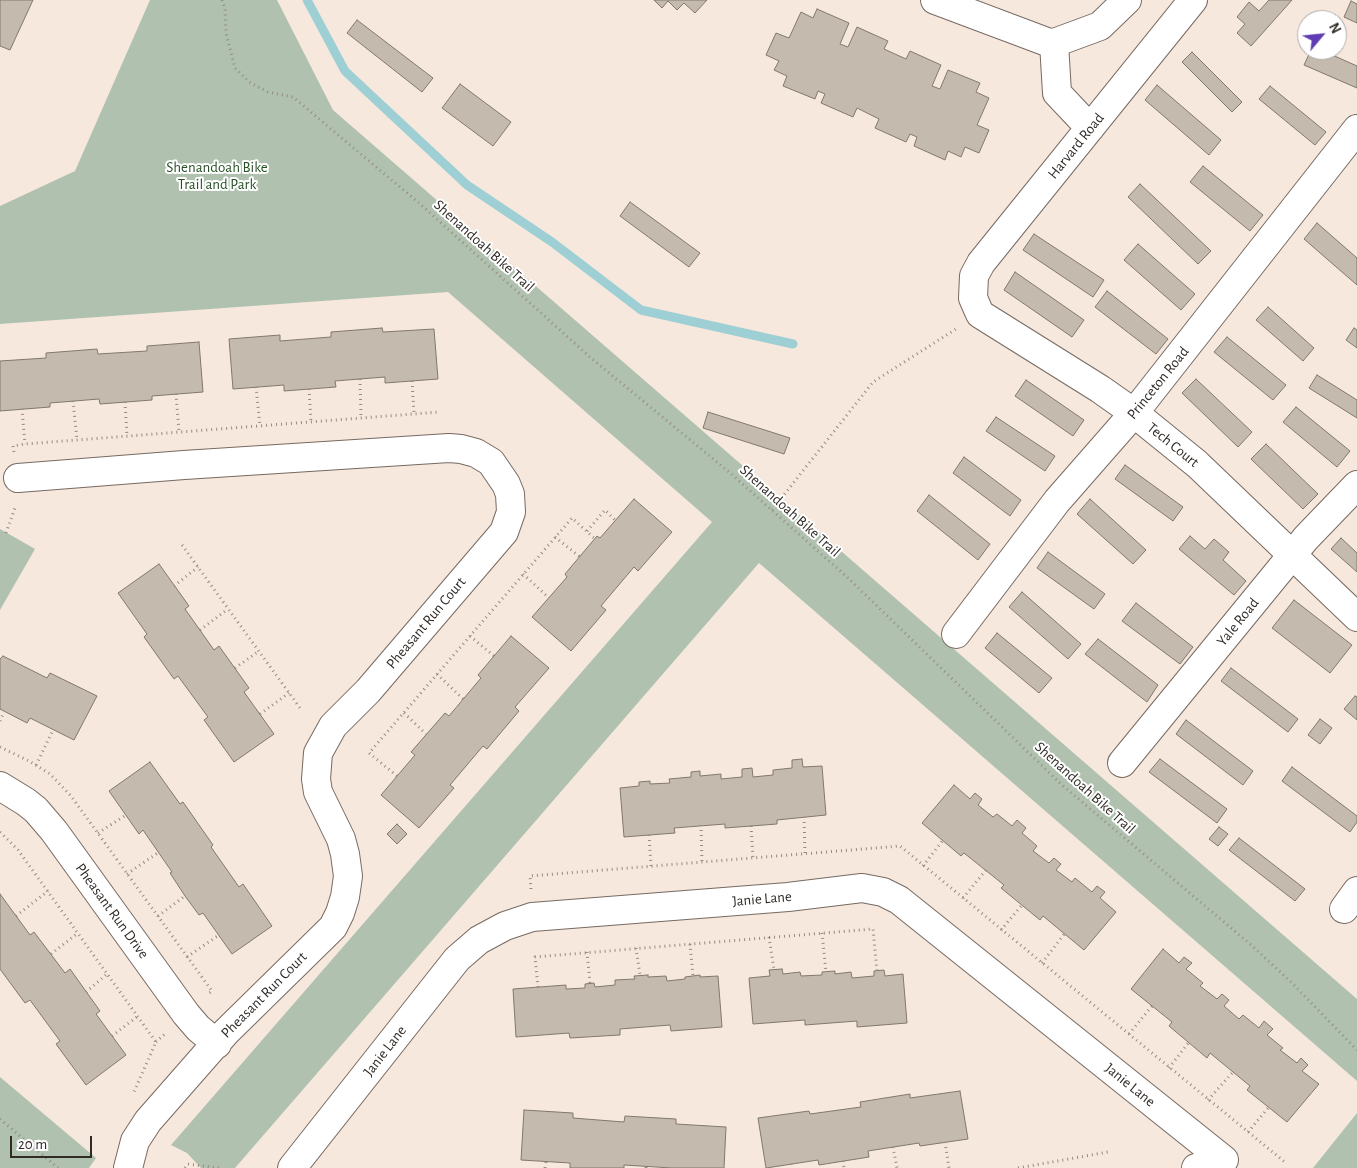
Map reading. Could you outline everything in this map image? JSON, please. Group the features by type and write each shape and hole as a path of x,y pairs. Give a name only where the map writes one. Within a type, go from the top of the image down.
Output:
{"street":[{"path":"935,0 1046,42 1054,42 1100,26 1127,0"},
{"name":"Harvard Road","path":"977,306 974,276 981,263 1193,0"},
{"path":"1054,42 1057,93 1090,128"},
{"name":"Princeton Road","path":"956,634 1057,501 1134,414 1357,129"},
{"name":"Tech Court","path":"977,306 1134,414 1197,464 1357,617"},
{"name":"Pheasant Run Court","path":"18,478 184,465 460,448 476,453 490,462 506,484 510,494 511,512 504,532 368,691 333,726 318,753 316,779 318,792 341,839 348,876 345,897 333,927 216,1044 148,1121 134,1141 128,1168"},
{"name":"Yale Road","path":"1122,763 1293,554 1357,485"},
{"name":"Pheasant Run Drive","path":"0,786 31,806 54,831 186,1014 216,1044"},
{"name":"Janie Lane","path":"292,1168 458,959 479,940 505,926 532,917 778,898 862,888 883,892 899,900 1224,1160 1196,1168"}],"path":[{"name":"Shenandoah Bike Trail","path":"222,0 225,9 226,33 235,68 249,82 268,92 293,98 419,203 591,358 772,510 920,647 1062,785 1250,944 1290,981 1357,1050"},
{"path":"772,510 872,382 977,306"},
{"path":"360,379 361,418"},
{"path":"412,381 414,414"},
{"path":"256,387 260,426"},
{"path":"309,389 311,422"},
{"path":"176,394 179,432"},
{"path":"73,401 77,440"},
{"path":"125,402 127,436"},
{"path":"22,409 25,444"},
{"path":"18,478 13,446 25,444 439,412"},
{"path":"587,531 605,510 615,520"},
{"path":"397,776 369,753 572,518 595,539"},
{"path":"555,537 580,557"},
{"path":"182,545 300,708"},
{"path":"174,586 198,567"},
{"path":"523,574 549,598"},
{"path":"200,630 228,609"},
{"path":"470,636 494,656"},
{"path":"235,668 259,652"},
{"path":"437,674 464,699"},
{"path":"260,714 289,693"},
{"path":"0,722 4,712"},
{"path":"404,713 426,734"},
{"path":"36,765 53,730"},
{"path":"0,747 50,774 71,796 212,990"},
{"path":"98,833 126,815"},
{"path":"804,817 805,854"},
{"path":"701,826 702,862"},
{"path":"751,826 753,858"},
{"path":"0,832 18,850 156,1042 130,1102"},
{"path":"649,835 652,866"},
{"path":"923,866 943,840"},
{"path":"532,896 530,876 900,846 1286,1163"},
{"path":"127,874 159,852"},
{"path":"963,898 986,870"},
{"path":"16,916 48,892"},
{"path":"158,916 186,896"},
{"path":"1001,930 1022,905"},
{"path":"538,987 534,956 873,929 877,971"},
{"path":"51,954 78,933"},
{"path":"822,933 826,972"},
{"path":"1042,963 1064,933"},
{"path":"187,957 219,935"},
{"path":"769,937 774,970"},
{"path":"690,944 693,976"},
{"path":"636,948 640,975"},
{"path":"586,952 590,983"},
{"path":"86,992 107,974"},
{"path":"1128,1034 1152,1006"},
{"path":"112,1036 138,1016"},
{"path":"1169,1068 1188,1042"},
{"path":"1208,1100 1232,1072"},
{"path":"1248,1132 1269,1107"},
{"path":"0,1119 58,1168"},
{"path":"944,1142 949,1168"},
{"path":"894,1147 897,1168"},
{"path":"1018,1168 1108,1152"},
{"path":"843,1161 844,1168"},
{"path":"545,1168 546,1162"},
{"path":"185,1168 188,1164 219,1168"}],"green space":[{"name":"Shenandoah Bike Trail and Park","path":"150,0 277,0 333,110 1357,999 1357,1081 759,563 235,1168 201,1168 187,1153 171,1145 712,522 448,292 0,324 0,206 75,171"},
{"path":"0,529 35,549 0,610"},
{"path":"0,1077 96,1158 89,1168 0,1168"},
{"path":"1357,1113 1357,1168 1313,1168"}],"building":[{"path":"0,0 33,0 10,50 0,46"},
{"path":"654,0 707,0 695,13 684,3 677,10 668,1 662,8"},
{"path":"1269,0 1292,0 1251,46 1237,33 1245,24 1237,17 1249,2 1259,11"},
{"path":"1351,1 1357,4 1357,23 1347,18 1347,10"},
{"path":"817,9 849,23 840,44 848,47 857,27 888,41 884,49 906,59 910,51 941,65 932,86 940,89 948,70 980,83 976,92 989,98 977,125 989,130 979,153 965,147 961,157 948,151 945,160 914,146 917,137 910,134 906,142 875,128 879,119 857,108 853,117 821,103 825,94 818,91 815,99 783,86 787,76 774,70 779,61 766,55 776,33 789,38 801,12 813,18"},
{"path":"357,20 433,78 422,92 347,33"},
{"path":"1192,52 1242,102 1232,112 1182,62"},
{"path":"1306,60 1344,60 1357,66 1357,88 1304,65"},
{"path":"460,84 511,122 493,146 442,108"},
{"path":"1157,85 1221,140 1209,155 1145,100"},
{"path":"1270,86 1326,132 1315,145 1259,99"},
{"path":"1203,166 1263,215 1250,231 1190,182"},
{"path":"1140,184 1211,251 1198,264 1128,197"},
{"path":"630,202 700,253 689,267 620,216"},
{"path":"1317,223 1357,258 1357,285 1304,239"},
{"path":"1034,234 1104,280 1093,297 1023,250"},
{"path":"1138,244 1195,294 1181,310 1124,260"},
{"path":"1015,272 1084,320 1072,337 1004,290"},
{"path":"1107,291 1168,339 1156,354 1095,307"},
{"path":"1268,307 1314,348 1303,361 1256,320"},
{"path":"382,328 383,332 434,329 438,379 385,383 385,377 335,381 336,387 284,391 284,385 233,389 229,339 280,335 280,341 331,337 331,332"},
{"path":"1354,328 1357,330 1357,348 1346,340"},
{"path":"1227,337 1286,385 1273,400 1214,352"},
{"path":"199,342 203,392 152,396 152,400 100,404 99,399 50,403 50,407 0,411 0,361 46,358 46,353 97,349 98,354 147,351 147,346"},
{"path":"1317,375 1357,400 1357,418 1309,388"},
{"path":"1196,379 1252,432 1238,447 1182,393"},
{"path":"1026,380 1084,420 1073,436 1015,396"},
{"path":"1296,407 1350,451 1337,467 1283,422"},
{"path":"708,412 790,438 784,454 703,428"},
{"path":"996,417 1055,456 1045,471 986,431"},
{"path":"1266,444 1318,494 1303,509 1251,459"},
{"path":"964,457 1021,500 1010,516 953,473"},
{"path":"1125,465 1183,507 1173,521 1115,479"},
{"path":"929,495 990,544 978,560 917,511"},
{"path":"634,499 672,532 638,571 634,567 601,606 606,610 571,651 532,617 567,577 565,574 597,536 600,538"},
{"path":"1090,499 1146,550 1133,564 1077,514"},
{"path":"1190,536 1205,549 1214,539 1229,552 1223,560 1246,581 1234,595 1179,549"},
{"path":"1341,538 1357,553 1357,572 1331,549"},
{"path":"1048,552 1105,594 1094,609 1037,568"},
{"path":"159,564 189,606 185,609 214,650 219,646 249,688 244,692 274,734 234,762 204,720 208,717 178,676 174,679 144,637 147,634 118,593"},
{"path":"1022,592 1081,644 1068,659 1009,607"},
{"path":"1294,600 1352,645 1330,673 1272,628"},
{"path":"1136,603 1193,647 1180,664 1122,621"},
{"path":"997,633 1052,678 1039,693 985,648"},
{"path":"511,636 549,668 515,707 519,711 487,749 483,746 450,785 454,788 419,828 381,795 415,755 411,752 445,713 449,716 481,678 478,675"},
{"path":"1098,639 1158,685 1147,702 1085,654"},
{"path":"3,656 47,678 50,673 97,696 74,740 30,718 27,723 0,709 0,659"},
{"path":"1231,668 1298,719 1288,732 1221,681"},
{"path":"1355,696 1357,697 1357,720 1344,709"},
{"path":"1320,719 1332,728 1320,744 1308,735"},
{"path":"1186,720 1253,771 1243,785 1176,734"},
{"path":"802,759 803,767 822,766 826,815 777,820 777,824 725,828 725,824 674,828 675,833 624,837 620,788 639,786 639,782 650,781 650,784 670,783 669,779 691,777 691,772 700,771 700,776 721,774 721,779 742,777 742,769 752,768 753,777 773,775 773,770 792,768 792,760"},
{"path":"1160,759 1227,809 1217,823 1149,772"},
{"path":"150,762 180,804 183,802 239,887 243,884 272,926 232,954 203,913 199,915 185,896 170,873 172,872 143,830 139,834 109,791"},
{"path":"1292,767 1357,816 1357,822 1350,832 1282,781"},
{"path":"954,785 970,799 975,793 982,799 978,805 993,817 997,814 1012,826 1017,820 1026,828 1022,833 1037,846 1033,851 1049,863 1054,858 1061,864 1056,870 1072,882 1075,878 1092,892 1097,886 1105,892 1100,898 1116,912 1084,950 1043,916 1040,920 1001,888 1004,885 964,853 961,856 922,823"},
{"path":"397,824 407,834 397,844 387,834"},
{"path":"1219,827 1228,834 1218,846 1209,839"},
{"path":"1239,838 1305,889 1295,901 1229,850"},
{"path":"0,894 30,935 34,932 65,973 70,969 100,1011 96,1014 126,1055 86,1085 56,1044 60,1041 30,1000 25,1003 0,969"},
{"path":"1163,949 1179,963 1184,957 1192,963 1186,969 1203,983 1200,986 1217,999 1222,994 1229,1000 1224,1006 1239,1019 1243,1015 1259,1028 1264,1021 1273,1029 1267,1035 1283,1048 1280,1050 1297,1063 1301,1058 1308,1065 1302,1071 1319,1084 1287,1122 1247,1090 1250,1086 1210,1053 1207,1058 1169,1026 1172,1022 1131,989"},
{"path":"782,969 783,974 800,972 801,976 822,975 822,972 835,971 835,974 851,972 852,978 874,976 874,971 884,970 885,976 903,974 907,1023 857,1027 857,1021 805,1025 805,1020 753,1024 749,978 770,976 769,970"},
{"path":"648,975 648,977 666,976 667,981 700,975 700,977 718,976 722,1027 671,1031 670,1025 620,1029 620,1035 570,1038 569,1033 516,1037 513,989 566,985 566,989 585,988 585,984 594,983 595,987 615,985 615,980 635,979 634,976"},
{"path":"960,1091 968,1139 920,1146 919,1143 868,1151 869,1157 819,1165 818,1160 766,1168 758,1118 809,1111 810,1114 861,1107 860,1102 910,1094 910,1098"},
{"path":"524,1110 573,1113 573,1118 624,1122 625,1116 676,1119 676,1124 726,1127 724,1168 672,1168 624,1165 624,1168 570,1168 570,1163 521,1160"}],"waterway":[{"path":"307,0 345,71 467,185 552,242 641,310 793,344"}]}
